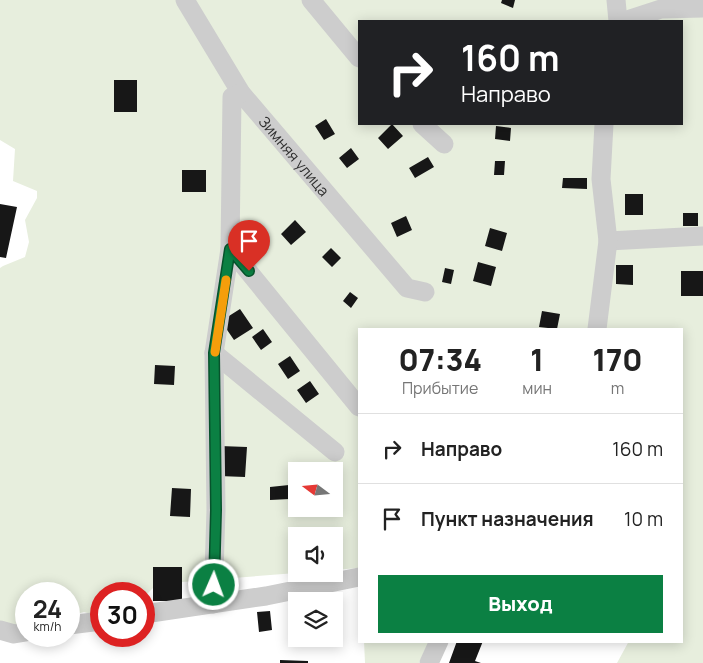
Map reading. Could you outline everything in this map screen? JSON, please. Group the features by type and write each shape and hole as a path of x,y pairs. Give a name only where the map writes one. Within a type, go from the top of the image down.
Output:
{"street":[{"name":"Зимняя улица","path":"185,0 242,93 408,288 425,292"},
{"path":"310,0 358,57"},
{"path":"616,0 618,20"},
{"path":"627,20 661,9 703,8"},
{"path":"213,604 216,510 214,353 230,249 232,97 242,93"},
{"path":"423,125 444,144"},
{"path":"597,328 608,241 601,179 604,125"},
{"path":"608,241 703,236"},
{"path":"230,249 358,406"},
{"path":"214,353 336,452"},
{"path":"155,612 266,596 358,577"},
{"path":"0,630 15,634"},
{"path":"429,663 438,643"}],"green space":[{"path":"0,0 703,0 703,663 617,663 628,643 683,643 683,328 358,328 358,568 343,569 343,527 288,527 288,574 157,584 155,586 155,582 90,582 90,614 80,613 80,582 15,582 15,626 0,624 0,268 25,257 29,242 25,220 37,198 37,191 13,181 15,149 0,140"},
{"path":"364,643 428,643 419,663 365,663"}],"building":[{"path":"502,0 515,0 513,8 501,3"},
{"path":"114,80 137,80 137,112 114,112"},
{"path":"326,119 335,134 324,140 315,126"},
{"path":"391,125 403,136 388,149 378,138"},
{"path":"496,126 511,128 510,141 495,139"},
{"path":"351,148 359,159 347,168 339,158"},
{"path":"428,157 434,167 415,178 409,168"},
{"path":"495,161 505,161 504,175 494,175"},
{"path":"182,170 206,170 206,192 182,192"},
{"path":"563,178 587,178 587,189 562,188"},
{"path":"625,194 643,194 643,215 625,215"},
{"path":"0,204 17,207 6,258 0,257"},
{"path":"683,213 698,213 698,226 683,226"},
{"path":"406,216 412,230 397,237 391,223"},
{"path":"295,220 306,232 291,245 281,234"},
{"path":"490,228 507,233 502,251 485,246"},
{"path":"331,248 341,258 332,267 322,257"},
{"path":"478,262 496,267 491,286 473,281"},
{"path":"616,265 633,265 633,285 616,284"},
{"path":"445,268 454,270 451,284 442,282"},
{"path":"681,271 703,271 703,296 681,296"},
{"path":"350,292 358,298 351,308 343,301"},
{"path":"240,309 253,328 234,340 221,321"},
{"path":"542,311 560,314 557,328 539,327"},
{"path":"263,329 272,342 261,350 252,337"},
{"path":"290,356 300,371 288,379 278,364"},
{"path":"155,365 175,366 174,385 154,384"},
{"path":"310,381 319,394 306,403 297,390"},
{"path":"220,446 247,447 245,477 219,476"},
{"path":"288,485 288,499 270,500 270,487"},
{"path":"172,488 191,489 190,517 170,516"},
{"path":"153,567 182,567 182,601 155,601 155,582 153,582"},
{"path":"270,611 272,630 259,632 257,612"},
{"path":"456,643 482,643 475,661 481,663 449,663"},
{"path":"280,660 308,661 308,663 280,663"}],"slow traffic":[{"path":"215,352 226,280"}],"route":[{"path":"214,585 216,510 214,353 230,249 249,271"}]}
